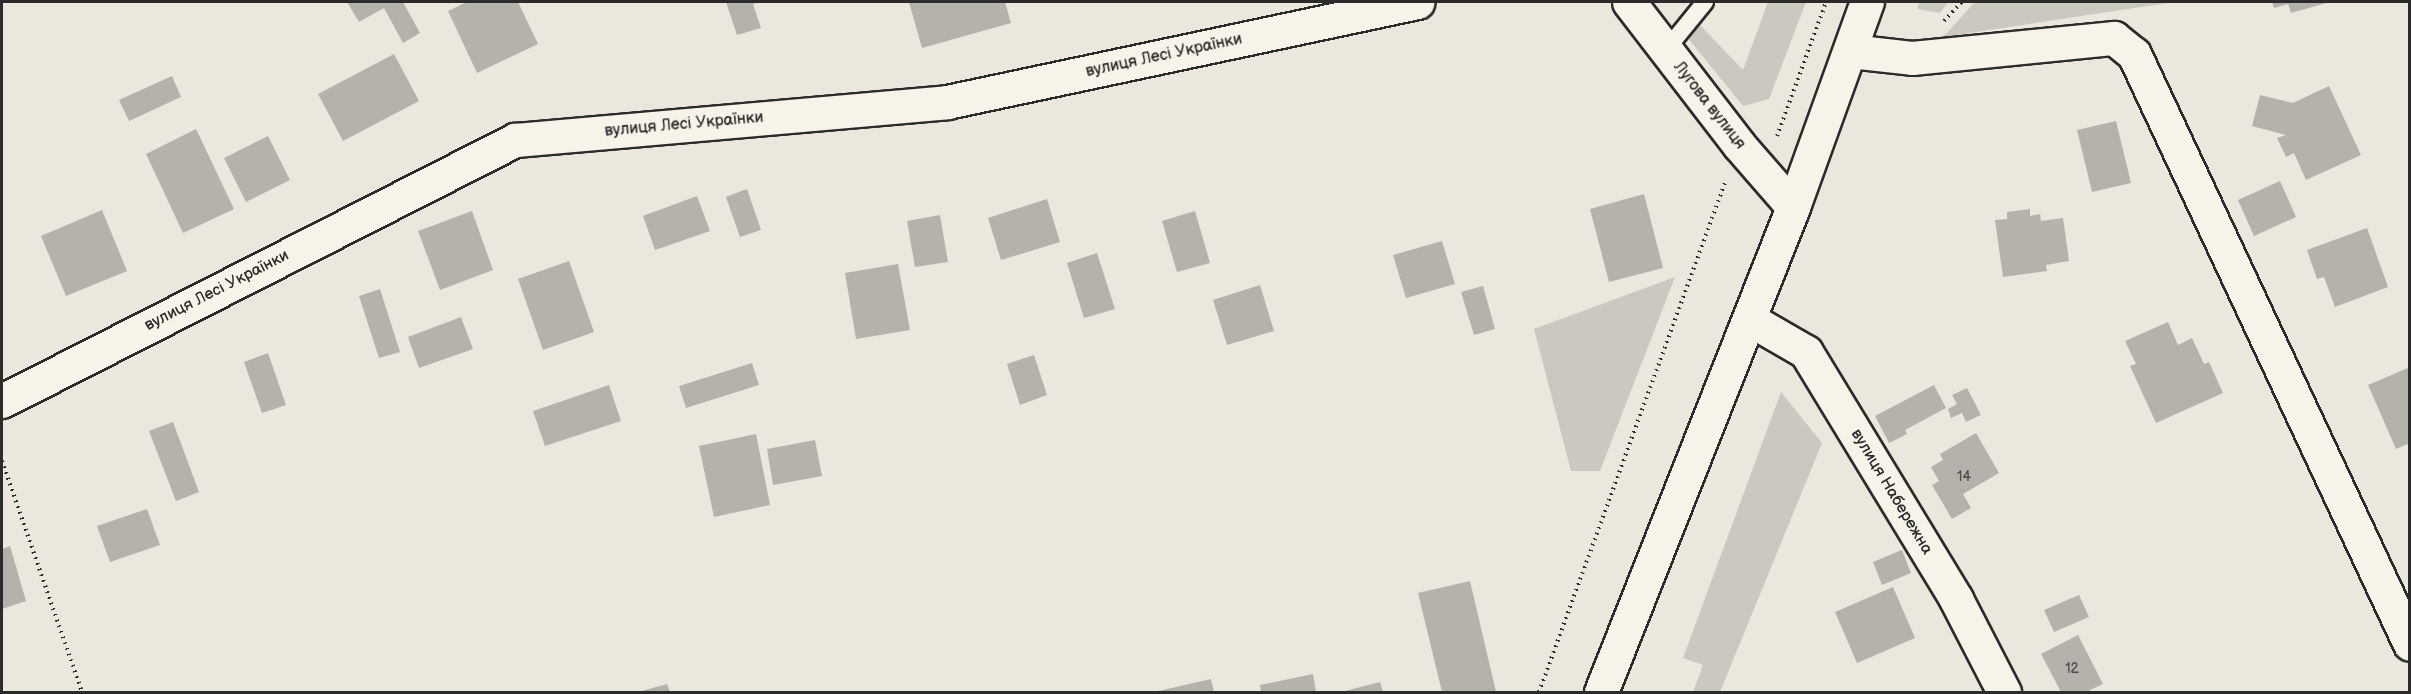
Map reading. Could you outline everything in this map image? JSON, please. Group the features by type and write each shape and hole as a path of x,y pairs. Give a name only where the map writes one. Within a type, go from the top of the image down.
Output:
{"street":[{"name":"вулиця Лесі Українки","path":"2,401 514,140 947,102 1418,2"},
{"name":"Лугова вулиця","path":"1629,2 1739,145 1793,207"},
{"path":"1601,693 1793,207 1867,2"},
{"path":"1850,51 1912,58 2114,38 2134,54 2409,644"},
{"name":"вулиця Набережна","path":"1749,319 1806,352 1956,599 2004,693"}],"lane":[{"path":"1666,50 1705,2"}],"path":[{"path":"1763,175 1826,2"},
{"path":"1539,693 1739,145"},
{"path":"2,461 82,693"}],"shaded area":[{"path":"1768,2 1806,2 1769,99 1743,106 1687,37 1700,25 1743,70"},
{"path":"1920,2 1948,2 1940,13 1917,9"},
{"path":"1975,2 2174,2 1943,37"},
{"path":"1675,277 1600,471 1571,471 1534,329"},
{"path":"1781,392 1822,443 1720,692 1693,692 1703,665 1683,658"}],"building":[{"path":"347,2 403,2 420,33 403,43 384,8 359,22"},
{"path":"467,2 518,2 538,44 477,73 448,11"},
{"path":"726,2 760,2 753,4 761,28 737,35"},
{"path":"909,2 1005,2 1011,23 922,48"},
{"path":"2272,2 2330,2 2291,13 2288,4 2274,8"},
{"path":"394,54 419,101 343,141 318,94"},
{"path":"172,76 181,97 129,121 119,100"},
{"path":"2329,86 2361,155 2306,180 2294,153 2286,157 2277,138 2286,135 2252,126 2260,95 2293,103"},
{"path":"2116,121 2131,183 2092,192 2077,130"},
{"path":"196,129 234,209 183,233 146,154"},
{"path":"268,136 290,180 246,202 224,158"},
{"path":"2280,181 2296,217 2254,236 2238,200"},
{"path":"747,189 761,230 740,237 726,197"},
{"path":"1644,194 1663,268 1609,282 1590,209"},
{"path":"697,196 710,231 655,250 643,216"},
{"path":"1047,199 1060,242 1001,260 988,218"},
{"path":"2030,209 2030,216 2040,214 2041,221 2063,218 2069,261 2046,265 2047,271 2003,277 1995,220 2007,219 2007,212"},
{"path":"102,210 127,271 66,296 41,236"},
{"path":"472,211 493,270 440,290 418,231"},
{"path":"1195,211 1210,263 1177,272 1162,221"},
{"path":"940,215 948,262 915,267 907,221"},
{"path":"2367,228 2388,287 2335,307 2324,277 2317,279 2307,250"},
{"path":"1442,241 1455,284 1406,298 1393,255"},
{"path":"1097,253 1115,309 1084,318 1067,263"},
{"path":"569,261 594,332 543,350 518,279"},
{"path":"898,264 910,330 856,339 845,273"},
{"path":"1260,285 1274,331 1227,345 1213,300"},
{"path":"1483,286 1495,329 1474,335 1461,292"},
{"path":"380,289 400,352 379,358 359,296"},
{"path":"461,317 473,349 419,368 408,337"},
{"path":"2168,322 2178,345 2192,338 2204,364 2209,362 2223,393 2156,423 2130,366 2136,364 2125,341"},
{"path":"268,353 286,405 262,413 244,362"},
{"path":"1034,355 1047,395 1020,405 1007,364"},
{"path":"752,363 759,385 686,408 679,386"},
{"path":"2410,367 2410,443 2396,449 2368,385"},
{"path":"609,385 621,421 545,446 533,411"},
{"path":"1934,385 1946,408 1905,430 1907,434 1889,443 1875,416"},
{"path":"1967,388 1981,415 1966,422 1962,413 1951,418 1948,409 1957,404 1952,395"},
{"path":"173,422 199,492 176,501 149,431"},
{"path":"1976,433 1999,473 1963,494 1971,508 1952,519 1932,485 1939,481 1931,467 1943,460 1940,454"},
{"path":"756,434 770,505 714,517 699,446"},
{"path":"815,440 822,476 773,485 767,449"},
{"path":"147,509 160,545 110,562 97,526"},
{"path":"10,546 26,601 2,609 2,549"},
{"path":"1902,550 1911,573 1882,585 1873,562"},
{"path":"1470,581 1496,692 1442,692 1418,593"},
{"path":"1893,587 1915,638 1857,663 1835,612"},
{"path":"2079,595 2089,617 2054,632 2044,610"},
{"path":"2078,635 2103,684 2086,692 2061,692 2041,654"},
{"path":"1313,674 1316,692 1261,692 1260,685"},
{"path":"1211,679 1214,692 1154,692"},
{"path":"1380,682 1383,692 1341,692"},
{"path":"667,684 670,692 638,692"}]}
